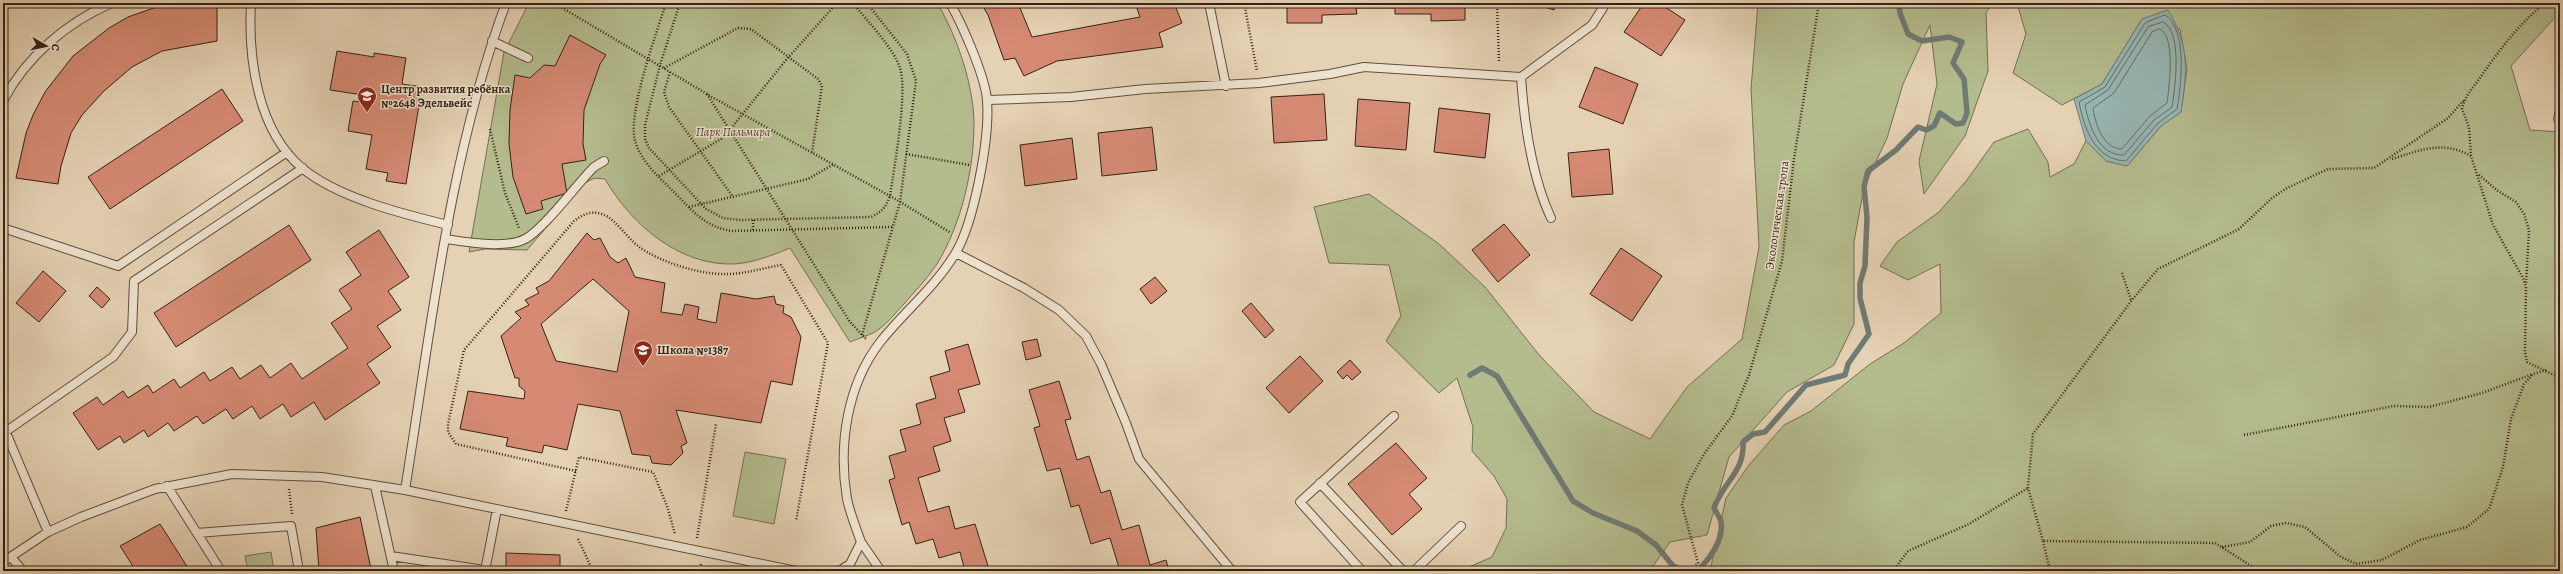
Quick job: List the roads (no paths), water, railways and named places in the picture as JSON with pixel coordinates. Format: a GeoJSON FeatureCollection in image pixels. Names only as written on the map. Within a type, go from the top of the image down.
{"type":"FeatureCollection","features":[{"type":"Feature","properties":{"kind":"lane"},"geometry":{"type":"LineString","coordinates":[[3,101],[10,86],[40,51],[65,30],[94,10],[112,3]]}},
{"type":"Feature","properties":{"kind":"lane"},"geometry":{"type":"LineString","coordinates":[[250,3],[251,55],[256,84],[266,116],[287,152],[303,168],[329,184],[396,212],[448,225]]}},
{"type":"Feature","properties":{"kind":"lane"},"geometry":{"type":"LineString","coordinates":[[405,490],[448,225],[483,66],[506,3]]}},
{"type":"Feature","properties":{"kind":"lane"},"geometry":{"type":"LineString","coordinates":[[881,571],[861,542],[847,499],[843,455],[853,394],[860,373],[875,349],[937,281],[956,253],[981,167],[987,129],[988,100],[972,53],[950,3]]}},
{"type":"Feature","properties":{"kind":"lane"},"geometry":{"type":"LineString","coordinates":[[1209,3],[1226,86]]}},
{"type":"Feature","properties":{"kind":"lane"},"geometry":{"type":"LineString","coordinates":[[988,100],[1071,97],[1145,89],[1226,86],[1330,74],[1364,67],[1522,76],[1592,25],[1606,3]]}},
{"type":"Feature","properties":{"kind":"lane"},"geometry":{"type":"LineString","coordinates":[[492,41],[528,58]]}},
{"type":"Feature","properties":{"kind":"lane"},"geometry":{"type":"LineString","coordinates":[[1522,76],[1522,96],[1539,193],[1550,218]]}},
{"type":"Feature","properties":{"kind":"lane"},"geometry":{"type":"LineString","coordinates":[[3,228],[118,266],[287,152]]}},
{"type":"Feature","properties":{"kind":"lane"},"geometry":{"type":"LineString","coordinates":[[446,239],[509,244],[525,239],[543,223],[594,166],[604,161]]}},
{"type":"Feature","properties":{"kind":"lane"},"geometry":{"type":"LineString","coordinates":[[48,532],[4,429],[113,357],[123,346],[132,332],[134,281],[303,168]]}},
{"type":"Feature","properties":{"kind":"lane"},"geometry":{"type":"LineString","coordinates":[[956,253],[1024,288],[1053,306],[1086,336],[1101,364],[1126,423],[1139,459],[1232,571]]}},
{"type":"Feature","properties":{"kind":"lane"},"geometry":{"type":"LineString","coordinates":[[1362,571],[1300,502],[1394,416]]}},
{"type":"Feature","properties":{"kind":"lane"},"geometry":{"type":"LineString","coordinates":[[3,562],[48,532],[155,489],[232,474],[322,477],[405,490],[796,571]]}},
{"type":"Feature","properties":{"kind":"lane"},"geometry":{"type":"LineString","coordinates":[[1320,483],[1404,571]]}},
{"type":"Feature","properties":{"kind":"lane"},"geometry":{"type":"LineString","coordinates":[[167,486],[221,571]]}},
{"type":"Feature","properties":{"kind":"lane"},"geometry":{"type":"LineString","coordinates":[[374,486],[394,571]]}},
{"type":"Feature","properties":{"kind":"lane"},"geometry":{"type":"LineString","coordinates":[[391,556],[485,571],[497,509]]}},
{"type":"Feature","properties":{"kind":"lane"},"geometry":{"type":"LineString","coordinates":[[197,533],[291,526],[299,571]]}},
{"type":"Feature","properties":{"kind":"lane"},"geometry":{"type":"LineString","coordinates":[[1414,571],[1460,526]]}},
{"type":"Feature","properties":{"kind":"lane"},"geometry":{"type":"LineString","coordinates":[[839,571],[850,564],[861,542]]}},
{"type":"Feature","properties":{"kind":"lane"},"geometry":{"type":"LineString","coordinates":[[11,557],[23,571]]}},
{"type":"Feature","properties":{"kind":"water"},"geometry":{"type":"Polygon","coordinates":[[[2168,10],[2180,36],[2185,60],[2185,84],[2181,112],[2161,126],[2127,166],[2106,161],[2086,141],[2074,99],[2102,84],[2142,19],[2168,10]]]}},
{"type":"Feature","properties":{"kind":"waterway"},"geometry":{"type":"LineString","coordinates":[[1697,571],[1711,555],[1718,543],[1721,522],[1714,508],[1741,461],[1743,442],[1753,434],[1765,432],[1806,385],[1845,375],[1848,364],[1869,334],[1860,298],[1860,283],[1865,266],[1867,217],[1864,187],[1868,171],[1896,150],[1918,127],[1926,130],[1934,126],[1940,113],[1956,124],[1963,123],[1967,113],[1964,79],[1953,63],[1962,42],[1949,37],[1922,41],[1908,34],[1900,13],[1899,3]]}},
{"type":"Feature","properties":{"kind":"waterway"},"geometry":{"type":"LineString","coordinates":[[1470,375],[1482,368],[1497,376],[1573,501],[1593,513],[1637,531],[1656,545],[1673,566],[1686,571]]}},
{"type":"Feature","properties":{"kind":"place","name":"Центр развития ребёнка №2648 Эдельвейс"},"geometry":{"type":"Point","coordinates":[367,113]}},
{"type":"Feature","properties":{"kind":"place","name":"Школа №1387"},"geometry":{"type":"Point","coordinates":[643,367]}},
{"type":"Feature","properties":{"kind":"park label","name":"Парк Пальмира"},"geometry":{"type":"Point","coordinates":[733,132]}}]}
